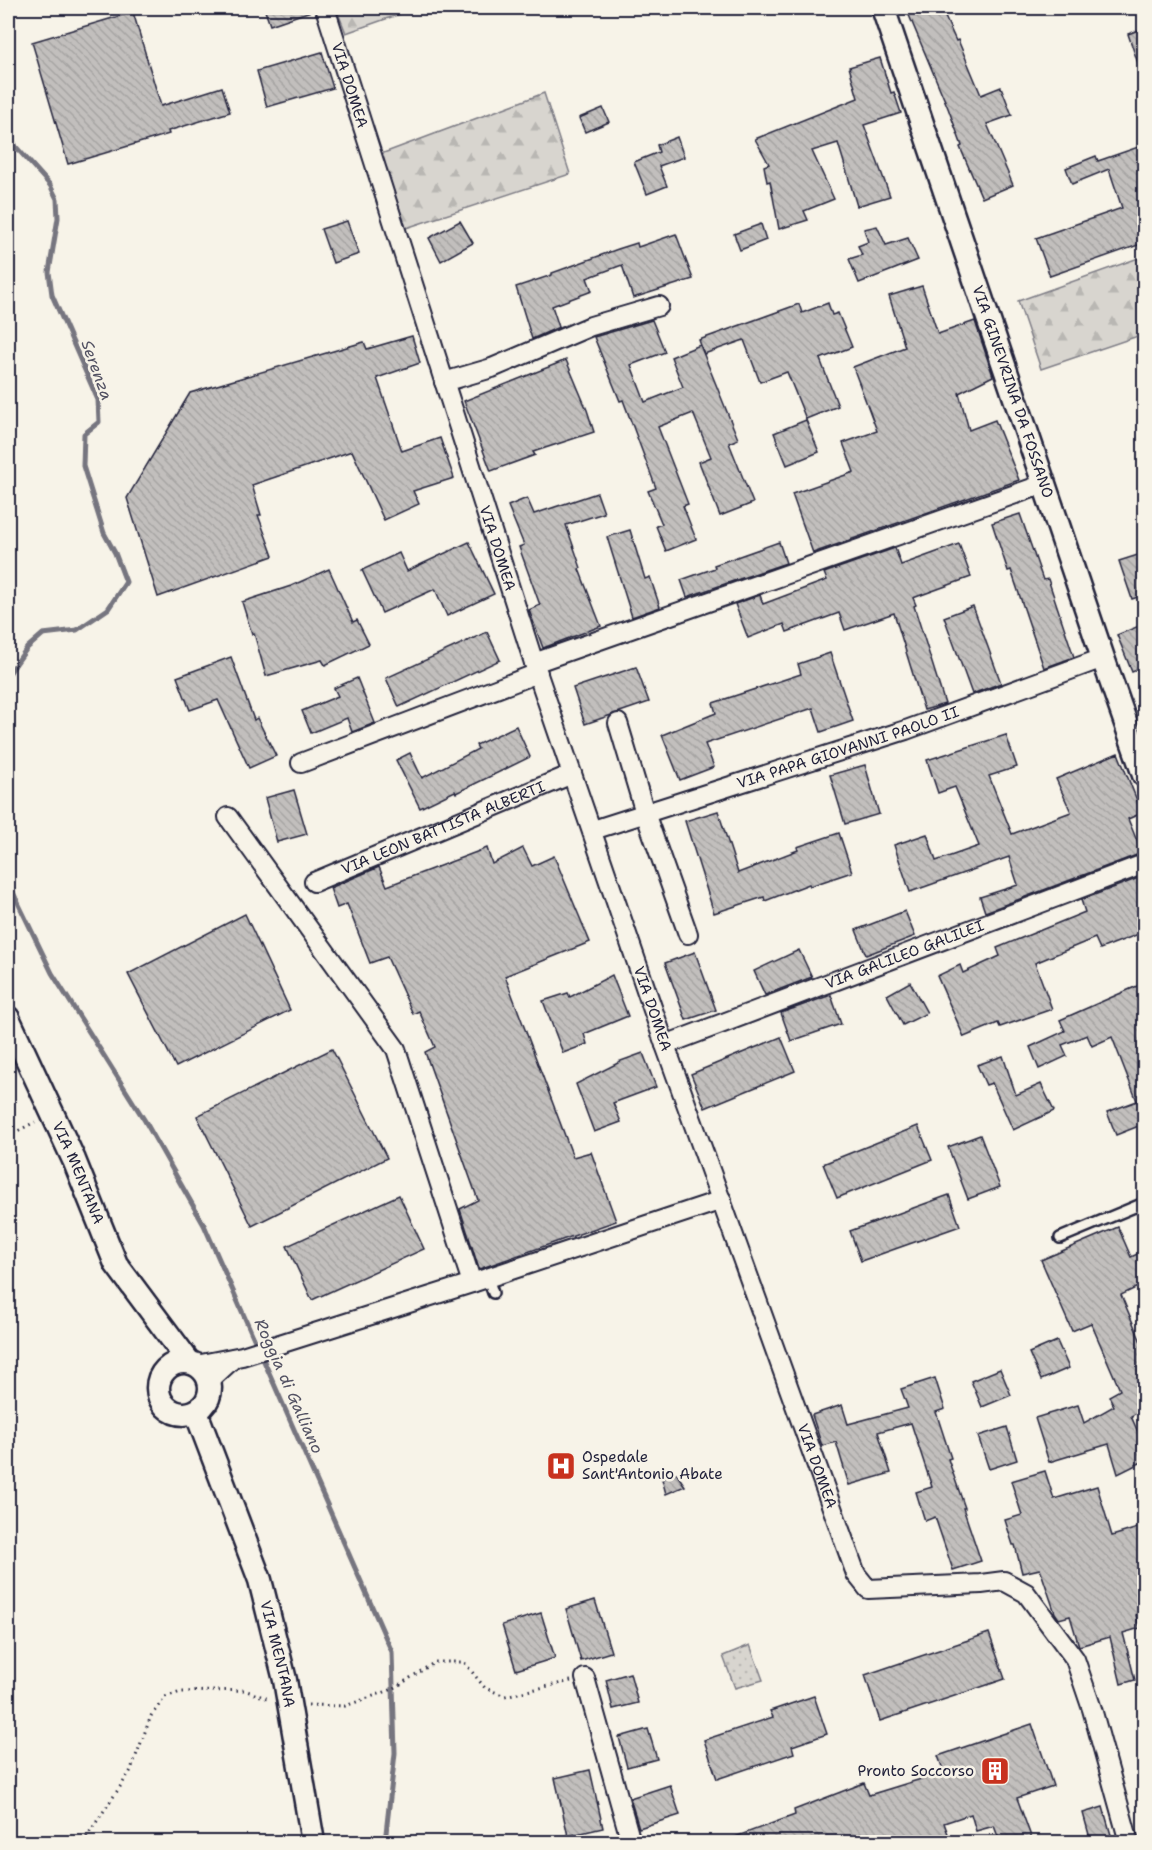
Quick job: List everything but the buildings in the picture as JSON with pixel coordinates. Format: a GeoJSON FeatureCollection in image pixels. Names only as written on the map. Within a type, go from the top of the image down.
{"type":"FeatureCollection","features":[{"type":"Feature","properties":{"kind":"street","name":"VIA DOMEA"},"geometry":{"type":"LineString","coordinates":[[325,8],[536,668],[665,1045],[856,1574],[868,1588],[981,1584],[1004,1581],[1026,1593],[1075,1659],[1092,1709],[1128,1842]]}},
{"type":"Feature","properties":{"kind":"street","name":"VIA GINEVRINA DA FOSSANO"},"geometry":{"type":"LineString","coordinates":[[883,8],[1144,775]]}},
{"type":"Feature","properties":{"kind":"street"},"geometry":{"type":"LineString","coordinates":[[444,382],[492,368],[591,326],[658,306]]}},
{"type":"Feature","properties":{"kind":"street"},"geometry":{"type":"LineString","coordinates":[[301,763],[536,668],[1044,484]]}},
{"type":"Feature","properties":{"kind":"street","name":"VIA PAPA GIOVANNI PAOLO II"},"geometry":{"type":"LineString","coordinates":[[593,830],[906,730],[1103,658]]}},
{"type":"Feature","properties":{"kind":"street"},"geometry":{"type":"LineString","coordinates":[[618,723],[645,813],[688,933]]}},
{"type":"Feature","properties":{"kind":"street","name":"VIA LEON BATTISTA ALBERTI"},"geometry":{"type":"LineString","coordinates":[[314,882],[572,774]]}},
{"type":"Feature","properties":{"kind":"street"},"geometry":{"type":"LineString","coordinates":[[228,817],[396,1049],[484,1285]]}},
{"type":"Feature","properties":{"kind":"street","name":"VIA GALILEO GALILEI"},"geometry":{"type":"LineString","coordinates":[[665,1045],[1144,864]]}},
{"type":"Feature","properties":{"kind":"street","name":"VIA MENTANA"},"geometry":{"type":"LineString","coordinates":[[12,1012],[50,1110],[74,1160],[116,1264],[191,1368]]}},
{"type":"Feature","properties":{"kind":"street"},"geometry":{"type":"LineString","coordinates":[[191,1368],[210,1395],[207,1402],[196,1412],[181,1415],[166,1408],[158,1394],[159,1378],[191,1368],[238,1357],[484,1285],[722,1200]]}},
{"type":"Feature","properties":{"kind":"street","name":"VIA MENTANA"},"geometry":{"type":"LineString","coordinates":[[173,1412],[219,1474]]}},
{"type":"Feature","properties":{"kind":"street","name":"VIA MENTANA"},"geometry":{"type":"LineString","coordinates":[[196,1412],[262,1591],[285,1680],[313,1842]]}},
{"type":"Feature","properties":{"kind":"street"},"geometry":{"type":"LineString","coordinates":[[585,1678],[631,1842]]}},
{"type":"Feature","properties":{"kind":"lane"},"geometry":{"type":"LineString","coordinates":[[1060,1238],[1144,1203]]}},
{"type":"Feature","properties":{"kind":"path"},"geometry":{"type":"LineString","coordinates":[[8,989],[12,1012]]}},
{"type":"Feature","properties":{"kind":"path"},"geometry":{"type":"LineString","coordinates":[[8,1136],[29,1126],[50,1110]]}},
{"type":"Feature","properties":{"kind":"green space"},"geometry":{"type":"Polygon","coordinates":[[[336,8],[417,8],[346,33],[336,8]]]}},
{"type":"Feature","properties":{"kind":"green space"},"geometry":{"type":"Polygon","coordinates":[[[544,93],[570,174],[406,228],[381,154],[544,93]]]}},
{"type":"Feature","properties":{"kind":"green space"},"geometry":{"type":"Polygon","coordinates":[[[1144,256],[1144,334],[1041,369],[1018,301],[1144,256]]]}},
{"type":"Feature","properties":{"kind":"green space"},"geometry":{"type":"Polygon","coordinates":[[[750,1645],[763,1680],[735,1688],[723,1656],[750,1645]]]}},
{"type":"Feature","properties":{"kind":"waterway","name":"Serenza"},"geometry":{"type":"LineString","coordinates":[[8,124],[16,147],[50,185],[57,199],[58,218],[49,272],[52,295],[98,400],[99,422],[84,434],[83,466],[104,533],[115,553],[126,582],[108,609],[77,630],[43,634],[27,648],[8,675]]}},
{"type":"Feature","properties":{"kind":"waterway","name":"Roggia di Galliano"},"geometry":{"type":"LineString","coordinates":[[8,882],[52,973],[145,1121],[204,1225],[392,1652],[395,1753],[385,1842]]}},
{"type":"Feature","properties":{"kind":"place","name":"Ospedale Sant'Antonio Abate"},"geometry":{"type":"Point","coordinates":[561,1466]}},
{"type":"Feature","properties":{"kind":"place","name":"Pronto Soccorso"},"geometry":{"type":"Point","coordinates":[995,1771]}}]}
